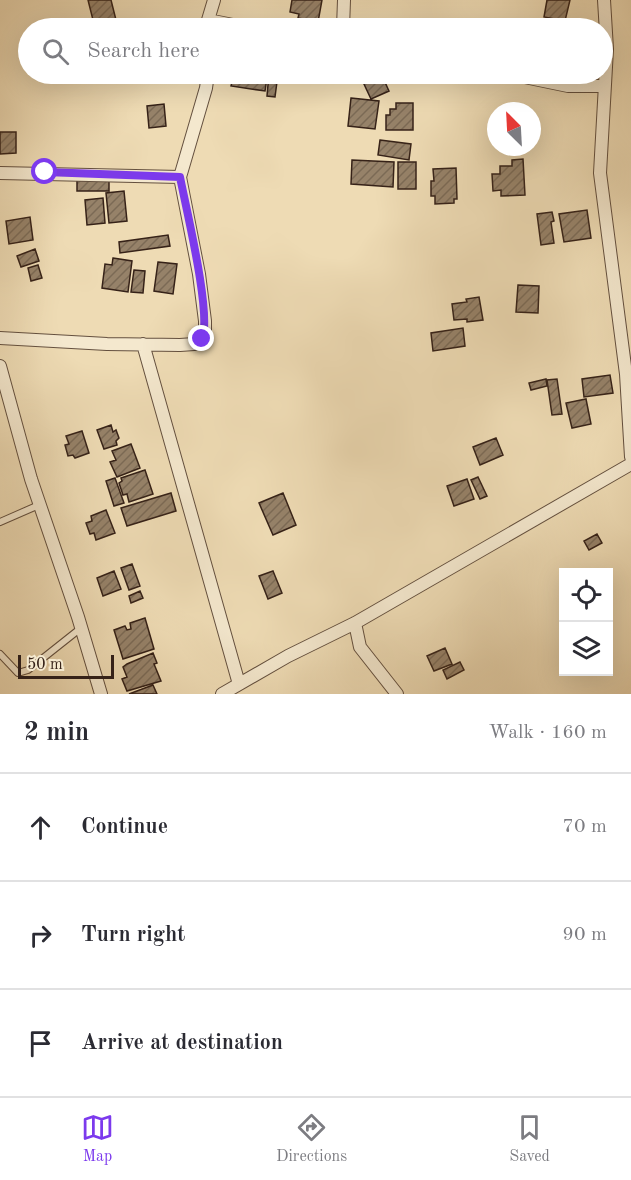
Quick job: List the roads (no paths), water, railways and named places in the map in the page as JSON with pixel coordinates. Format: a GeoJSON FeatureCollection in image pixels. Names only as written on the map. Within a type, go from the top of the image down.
{"type":"FeatureCollection","features":[{"type":"Feature","properties":{"kind":"street"},"geometry":{"type":"LineString","coordinates":[[210,18],[214,0]]}},
{"type":"Feature","properties":{"kind":"street"},"geometry":{"type":"LineString","coordinates":[[344,0],[344,18]]}},
{"type":"Feature","properties":{"kind":"street"},"geometry":{"type":"LineString","coordinates":[[604,0],[605,18]]}},
{"type":"Feature","properties":{"kind":"street"},"geometry":{"type":"LineString","coordinates":[[0,338],[143,344],[194,344],[202,339],[206,321],[180,177],[207,84]]}},
{"type":"Feature","properties":{"kind":"street"},"geometry":{"type":"LineString","coordinates":[[558,84],[604,86],[600,172],[626,374],[631,456]]}},
{"type":"Feature","properties":{"kind":"street"},"geometry":{"type":"LineString","coordinates":[[0,173],[45,172],[180,177]]}},
{"type":"Feature","properties":{"kind":"street"},"geometry":{"type":"LineString","coordinates":[[143,344],[239,684]]}},
{"type":"Feature","properties":{"kind":"street"},"geometry":{"type":"LineString","coordinates":[[0,366],[39,505],[101,694]]}},
{"type":"Feature","properties":{"kind":"street"},"geometry":{"type":"LineString","coordinates":[[222,694],[288,656],[356,623],[631,464]]}},
{"type":"Feature","properties":{"kind":"street"},"geometry":{"type":"LineString","coordinates":[[356,623],[360,647],[397,694]]}},
{"type":"Feature","properties":{"kind":"lane"},"geometry":{"type":"LineString","coordinates":[[0,522],[39,505]]}},
{"type":"Feature","properties":{"kind":"lane"},"geometry":{"type":"LineString","coordinates":[[0,654],[18,673],[28,670],[81,628]]}}]}
